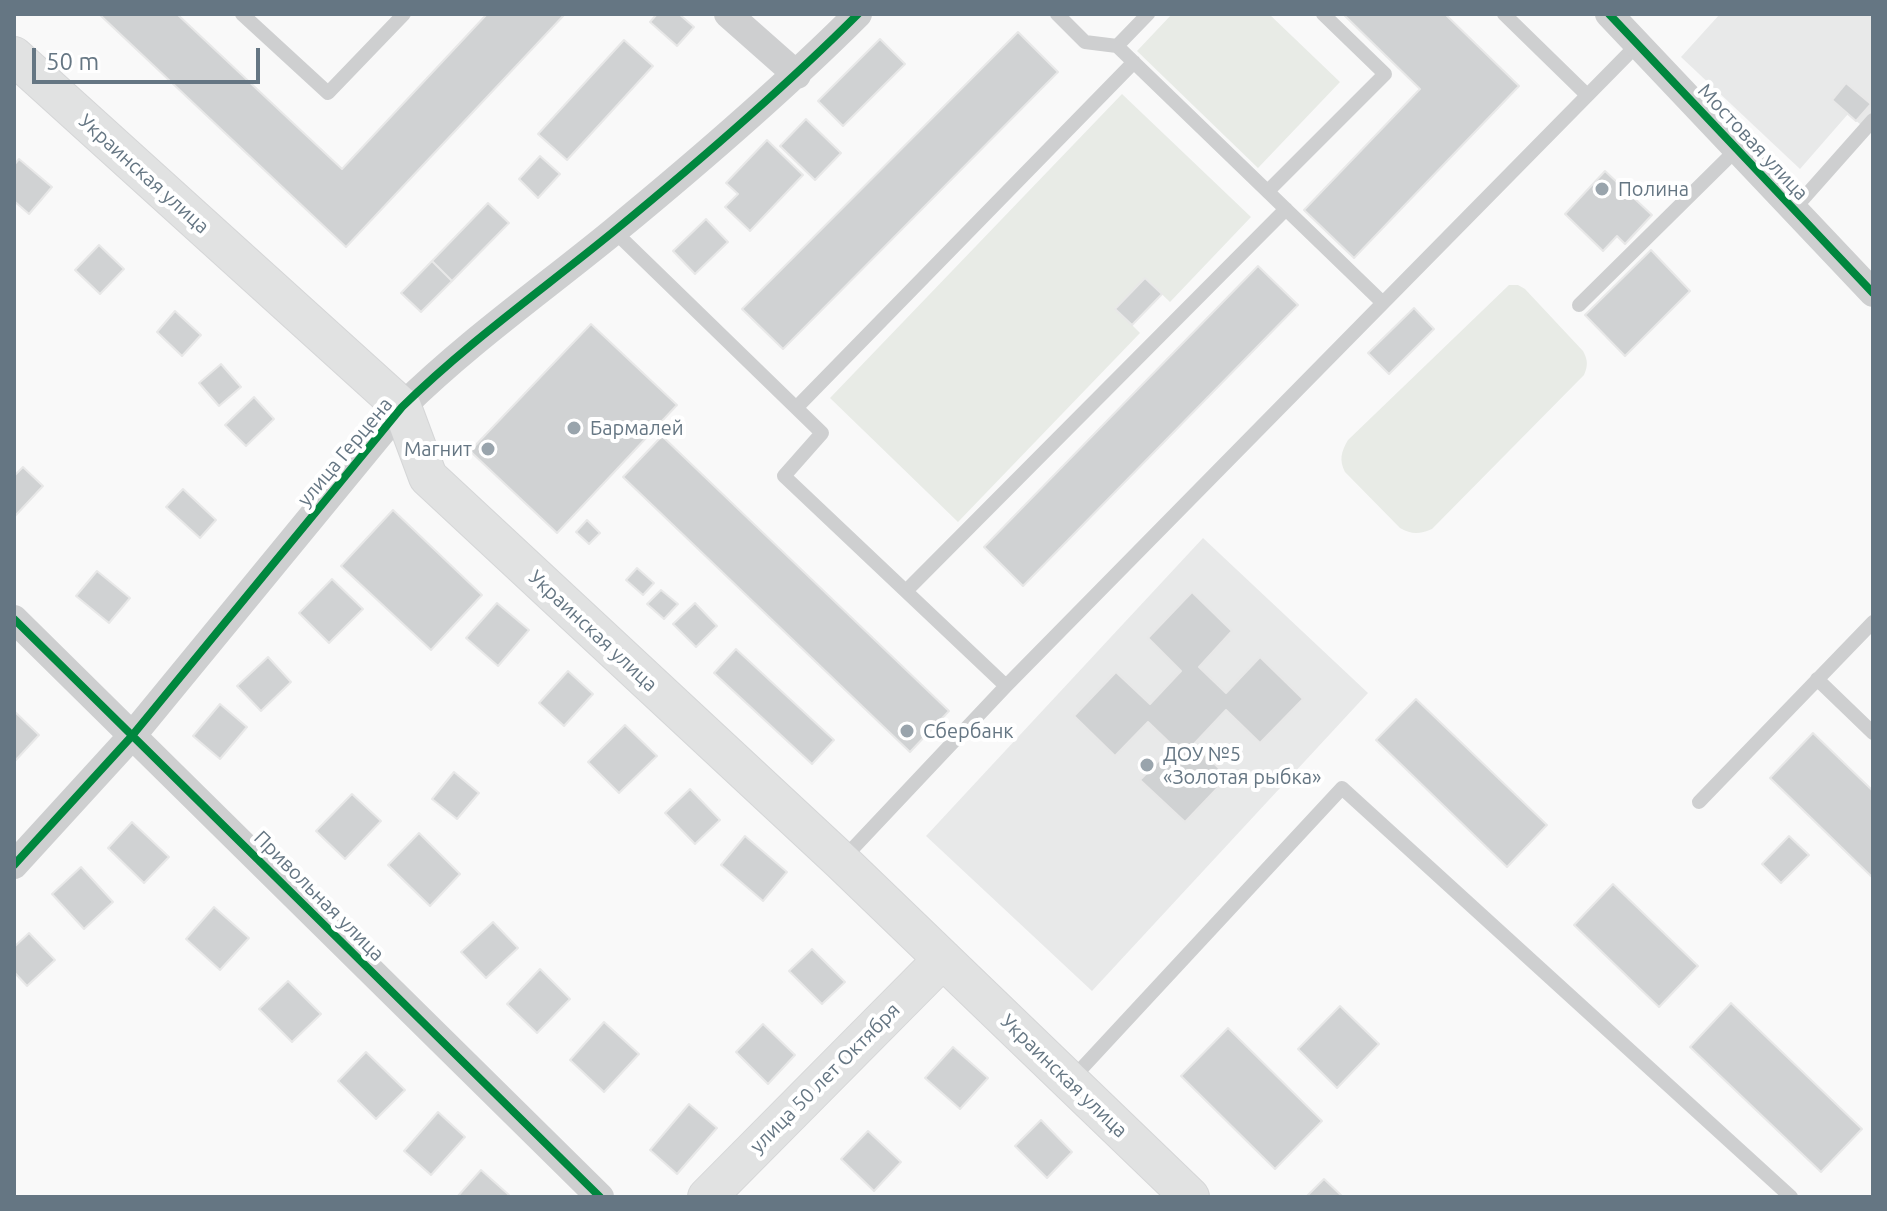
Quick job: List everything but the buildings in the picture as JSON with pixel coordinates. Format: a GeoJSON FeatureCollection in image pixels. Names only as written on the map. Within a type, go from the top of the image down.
{"type":"FeatureCollection","features":[{"type":"Feature","properties":{"kind":"main road","name":"Украинская улица"},"geometry":{"type":"LineString","coordinates":[[14,56],[402,407],[428,477],[841,861],[1190,1197]]}},
{"type":"Feature","properties":{"kind":"main road","name":"улица 50 лет Октября"},"geometry":{"type":"LineString","coordinates":[[707,1197],[943,959]]}},
{"type":"Feature","properties":{"kind":"street"},"geometry":{"type":"LineString","coordinates":[[728,14],[797,75]]}},
{"type":"Feature","properties":{"kind":"street","name":"улица Герцена"},"geometry":{"type":"LineString","coordinates":[[14,865],[131,737],[402,407],[433,376],[614,231],[797,75],[858,14]]}},
{"type":"Feature","properties":{"kind":"street","name":"Мостовая улица"},"geometry":{"type":"LineString","coordinates":[[1609,14],[1873,293]]}},
{"type":"Feature","properties":{"kind":"street","name":"Привольная улица"},"geometry":{"type":"LineString","coordinates":[[14,619],[600,1197]]}},
{"type":"Feature","properties":{"kind":"lane"},"geometry":{"type":"LineString","coordinates":[[242,14],[328,93],[404,14]]}},
{"type":"Feature","properties":{"kind":"lane"},"geometry":{"type":"LineString","coordinates":[[1057,14],[1085,42],[1117,46],[1383,303]]}},
{"type":"Feature","properties":{"kind":"lane"},"geometry":{"type":"LineString","coordinates":[[1117,46],[1148,14]]}},
{"type":"Feature","properties":{"kind":"lane"},"geometry":{"type":"LineString","coordinates":[[1268,191],[1385,74],[1323,14]]}},
{"type":"Feature","properties":{"kind":"lane"},"geometry":{"type":"LineString","coordinates":[[1504,14],[1587,95]]}},
{"type":"Feature","properties":{"kind":"lane"},"geometry":{"type":"LineString","coordinates":[[841,861],[1006,686],[1638,44]]}},
{"type":"Feature","properties":{"kind":"lane"},"geometry":{"type":"LineString","coordinates":[[797,407],[1134,62]]}},
{"type":"Feature","properties":{"kind":"lane"},"geometry":{"type":"LineString","coordinates":[[1794,209],[1873,120]]}},
{"type":"Feature","properties":{"kind":"lane"},"geometry":{"type":"LineString","coordinates":[[1579,305],[1737,149]]}},
{"type":"Feature","properties":{"kind":"lane"},"geometry":{"type":"LineString","coordinates":[[906,591],[1286,209]]}},
{"type":"Feature","properties":{"kind":"lane"},"geometry":{"type":"LineString","coordinates":[[614,231],[822,433],[784,476],[1006,686]]}},
{"type":"Feature","properties":{"kind":"lane"},"geometry":{"type":"LineString","coordinates":[[1699,802],[1873,622]]}},
{"type":"Feature","properties":{"kind":"lane"},"geometry":{"type":"LineString","coordinates":[[1817,679],[1873,733]]}},
{"type":"Feature","properties":{"kind":"lane"},"geometry":{"type":"LineString","coordinates":[[1070,1081],[1342,788],[1791,1197]]}},
{"type":"Feature","properties":{"kind":"shaded area"},"geometry":{"type":"Polygon","coordinates":[[[1172,14],[1269,14],[1340,82],[1258,168],[1137,51],[1172,14]]]}},
{"type":"Feature","properties":{"kind":"shaded area"},"geometry":{"type":"Polygon","coordinates":[[[1720,14],[1873,14],[1873,135],[1848,114],[1800,169],[1681,57],[1720,14]]]}},
{"type":"Feature","properties":{"kind":"shaded area"},"geometry":{"type":"Polygon","coordinates":[[[1122,94],[1251,217],[1170,302],[1145,278],[1115,308],[1140,333],[958,522],[830,398],[1122,94]]]}},
{"type":"Feature","properties":{"kind":"shaded area"},"geometry":{"type":"Polygon","coordinates":[[[1509,285],[1525,289],[1583,351],[1587,363],[1584,375],[1432,529],[1416,533],[1404,530],[1345,472],[1341,460],[1344,448],[1348,440],[1509,285]]]}},
{"type":"Feature","properties":{"kind":"shaded area","name":"ДОУ №5 «Золотая рыбка»"},"geometry":{"type":"Polygon","coordinates":[[[1203,538],[1368,693],[1092,991],[926,836],[1203,538]]]}},
{"type":"Feature","properties":{"kind":"cycle path"},"geometry":{"type":"LineString","coordinates":[[14,865],[131,737],[402,407],[479,339],[707,153],[858,14]]}},
{"type":"Feature","properties":{"kind":"cycle path"},"geometry":{"type":"LineString","coordinates":[[1609,14],[1873,293]]}},
{"type":"Feature","properties":{"kind":"cycle path"},"geometry":{"type":"LineString","coordinates":[[14,619],[600,1197]]}},
{"type":"Feature","properties":{"kind":"place","name":"Полина"},"geometry":{"type":"Point","coordinates":[1602,189]}},
{"type":"Feature","properties":{"kind":"place","name":"Бармалей"},"geometry":{"type":"Point","coordinates":[574,428]}},
{"type":"Feature","properties":{"kind":"place","name":"Магнит"},"geometry":{"type":"Point","coordinates":[488,449]}},
{"type":"Feature","properties":{"kind":"place","name":"Сбербанк"},"geometry":{"type":"Point","coordinates":[907,731]}},
{"type":"Feature","properties":{"kind":"place","name":"ДОУ №5 «Золотая рыбка»"},"geometry":{"type":"Point","coordinates":[1147,765]}}]}
